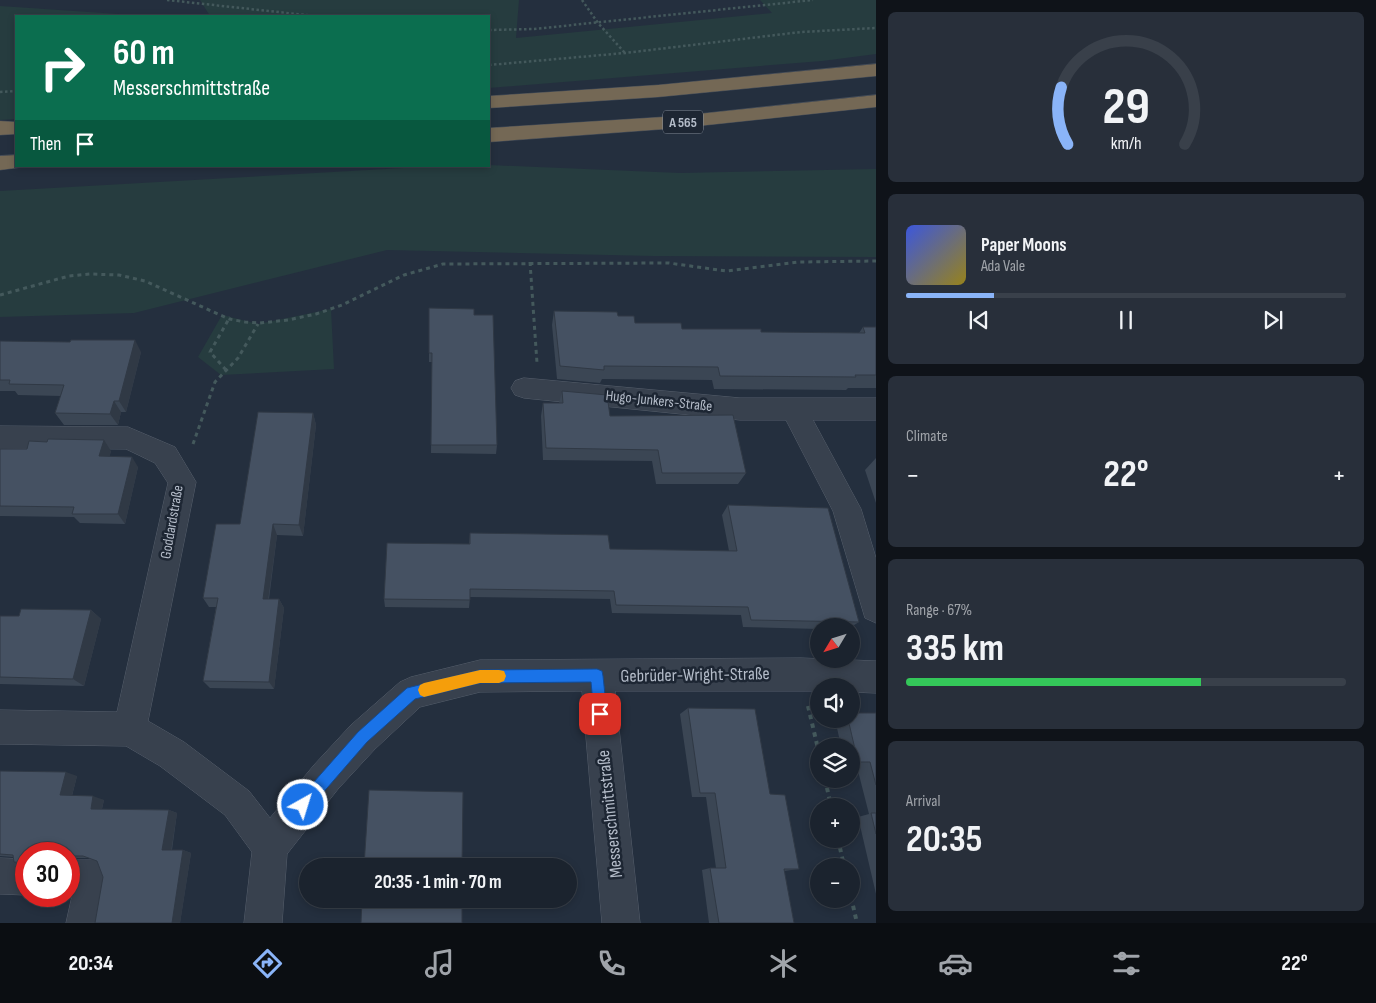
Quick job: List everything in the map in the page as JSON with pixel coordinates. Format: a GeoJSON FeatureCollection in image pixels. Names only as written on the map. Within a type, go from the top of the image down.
{"type":"FeatureCollection","features":[{"type":"Feature","properties":{"kind":"highway","name":"A 565"},"geometry":{"type":"LineString","coordinates":[[490,102],[658,91],[876,70]]}},
{"type":"Feature","properties":{"kind":"highway","name":"A 565"},"geometry":{"type":"LineString","coordinates":[[490,135],[679,122],[876,101]]}},
{"type":"Feature","properties":{"kind":"highway"},"geometry":{"type":"LineString","coordinates":[[0,128],[15,128]]}},
{"type":"Feature","properties":{"kind":"highway"},"geometry":{"type":"LineString","coordinates":[[0,163],[15,162]]}},
{"type":"Feature","properties":{"kind":"street","name":"Hugo-Junkers-Straße"},"geometry":{"type":"LineString","coordinates":[[531,388],[740,409],[876,409]]}},
{"type":"Feature","properties":{"kind":"street"},"geometry":{"type":"LineString","coordinates":[[794,410],[847,509],[876,608]]}},
{"type":"Feature","properties":{"kind":"street","name":"Goddardstraße"},"geometry":{"type":"LineString","coordinates":[[0,437],[128,438],[165,455],[182,482],[130,729]]}},
{"type":"Feature","properties":{"kind":"street","name":"Gebrüder-Wright-Straße"},"geometry":{"type":"LineString","coordinates":[[270,847],[326,777],[363,737],[411,693],[480,676],[801,674],[876,677]]}},
{"type":"Feature","properties":{"kind":"street","name":"Messerschmittstraße"},"geometry":{"type":"LineString","coordinates":[[597,676],[621,923]]}},
{"type":"Feature","properties":{"kind":"street"},"geometry":{"type":"LineString","coordinates":[[0,727],[130,729],[172,754],[237,803],[270,847],[263,923]]}},
{"type":"Feature","properties":{"kind":"street"},"geometry":{"type":"LineString","coordinates":[[0,876],[15,877]]}},
{"type":"Feature","properties":{"kind":"street"},"geometry":{"type":"LineString","coordinates":[[80,878],[94,878],[85,923]]}},
{"type":"Feature","properties":{"kind":"path"},"geometry":{"type":"LineString","coordinates":[[167,0],[306,15]]}},
{"type":"Feature","properties":{"kind":"path"},"geometry":{"type":"LineString","coordinates":[[582,0],[598,23],[625,53]]}},
{"type":"Feature","properties":{"kind":"path"},"geometry":{"type":"LineString","coordinates":[[490,30],[534,29],[813,0]]}},
{"type":"Feature","properties":{"kind":"path"},"geometry":{"type":"LineString","coordinates":[[490,64],[625,53],[800,32],[876,28]]}},
{"type":"Feature","properties":{"kind":"path"},"geometry":{"type":"LineString","coordinates":[[0,92],[15,91]]}},
{"type":"Feature","properties":{"kind":"path"},"geometry":{"type":"LineString","coordinates":[[0,295],[15,293],[70,275],[91,274],[129,277],[165,288],[204,308],[258,324],[316,314],[418,270],[442,264],[530,262],[669,263],[726,270],[799,262],[876,261]]}},
{"type":"Feature","properties":{"kind":"path"},"geometry":{"type":"LineString","coordinates":[[530,262],[531,388]]}},
{"type":"Feature","properties":{"kind":"path"},"geometry":{"type":"LineString","coordinates":[[226,370],[210,352],[230,317]]}},
{"type":"Feature","properties":{"kind":"path"},"geometry":{"type":"LineString","coordinates":[[182,482],[214,382],[238,358],[258,324]]}},
{"type":"Feature","properties":{"kind":"path"},"geometry":{"type":"LineString","coordinates":[[801,674],[816,738]]}},
{"type":"Feature","properties":{"kind":"path"},"geometry":{"type":"LineString","coordinates":[[853,908],[857,923]]}},
{"type":"Feature","properties":{"kind":"green space"},"geometry":{"type":"Polygon","coordinates":[[[200,0],[519,0],[516,38],[772,13],[760,0],[876,0],[876,54],[822,61],[490,88],[490,15],[209,15],[200,0]]]}},
{"type":"Feature","properties":{"kind":"green space"},"geometry":{"type":"Polygon","coordinates":[[[0,6],[133,15],[15,15],[15,119],[0,120],[0,6]]]}},
{"type":"Feature","properties":{"kind":"green space"},"geometry":{"type":"Polygon","coordinates":[[[490,165],[680,173],[876,169],[876,257],[653,256],[387,250],[134,313],[0,317],[0,191],[420,167],[490,167],[490,165]]]}},
{"type":"Feature","properties":{"kind":"green space"},"geometry":{"type":"Polygon","coordinates":[[[331,309],[334,369],[221,375],[198,357],[222,315],[258,324],[331,309]]]}},
{"type":"Feature","properties":{"kind":"building"},"geometry":{"type":"Polygon","coordinates":[[[429,308],[474,309],[474,315],[493,315],[497,445],[431,445],[432,353],[429,353],[429,308]]]}},
{"type":"Feature","properties":{"kind":"building"},"geometry":{"type":"Polygon","coordinates":[[[554,311],[617,312],[618,316],[634,316],[635,323],[681,323],[682,329],[761,329],[761,332],[865,333],[863,327],[876,327],[876,375],[855,375],[856,377],[720,376],[718,367],[604,366],[604,370],[560,366],[554,311]]]}},
{"type":"Feature","properties":{"kind":"building"},"geometry":{"type":"Polygon","coordinates":[[[71,340],[135,340],[119,401],[114,401],[110,414],[55,413],[64,385],[9,384],[10,380],[0,380],[0,341],[70,342],[71,340]]]}},
{"type":"Feature","properties":{"kind":"building"},"geometry":{"type":"Polygon","coordinates":[[[562,391],[607,395],[610,416],[733,415],[746,473],[662,473],[658,450],[546,448],[543,403],[563,403],[562,391]]]}},
{"type":"Feature","properties":{"kind":"building"},"geometry":{"type":"Polygon","coordinates":[[[258,412],[313,413],[299,525],[273,524],[263,599],[279,599],[269,682],[203,681],[218,598],[203,598],[216,524],[240,524],[258,412]]]}},
{"type":"Feature","properties":{"kind":"building"},"geometry":{"type":"Polygon","coordinates":[[[48,439],[104,440],[99,456],[132,457],[118,514],[72,514],[74,507],[0,506],[0,449],[27,449],[29,441],[47,442],[48,439]]]}},
{"type":"Feature","properties":{"kind":"building"},"geometry":{"type":"Polygon","coordinates":[[[728,505],[828,508],[858,618],[810,618],[810,621],[751,620],[748,607],[616,605],[614,591],[470,589],[470,600],[384,599],[387,543],[470,544],[470,533],[608,535],[610,549],[737,551],[728,505]]]}},
{"type":"Feature","properties":{"kind":"building"},"geometry":{"type":"Polygon","coordinates":[[[21,609],[91,610],[73,679],[0,677],[0,616],[19,616],[21,609]]]}},
{"type":"Feature","properties":{"kind":"building"},"geometry":{"type":"Polygon","coordinates":[[[688,708],[755,709],[770,794],[785,795],[799,869],[784,869],[794,923],[719,923],[710,868],[726,868],[715,793],[700,793],[688,708]]]}},
{"type":"Feature","properties":{"kind":"building"},"geometry":{"type":"Polygon","coordinates":[[[860,713],[876,713],[876,785],[870,762],[860,762],[860,738],[852,738],[850,728],[860,728],[860,713]]]}},
{"type":"Feature","properties":{"kind":"building"},"geometry":{"type":"Polygon","coordinates":[[[0,771],[66,772],[60,795],[93,796],[91,809],[169,810],[162,850],[183,850],[172,923],[95,923],[103,877],[97,861],[80,856],[80,842],[15,842],[15,862],[13,855],[0,854],[0,771]]]}},
{"type":"Feature","properties":{"kind":"building"},"geometry":{"type":"Polygon","coordinates":[[[369,790],[463,792],[462,858],[365,858],[369,790]]]}},
{"type":"Feature","properties":{"kind":"building"},"geometry":{"type":"Polygon","coordinates":[[[871,813],[876,813],[876,834],[871,813]]]}},
{"type":"Feature","properties":{"kind":"building"},"geometry":{"type":"Polygon","coordinates":[[[362,908],[462,908],[462,923],[361,923],[362,908]]]}},
{"type":"Feature","properties":{"kind":"slow traffic"},"geometry":{"type":"LineString","coordinates":[[424,690],[480,676],[499,676]]}},
{"type":"Feature","properties":{"kind":"route"},"geometry":{"type":"LineString","coordinates":[[303,805],[363,737],[411,693],[480,676],[597,676],[600,714]]}}]}
